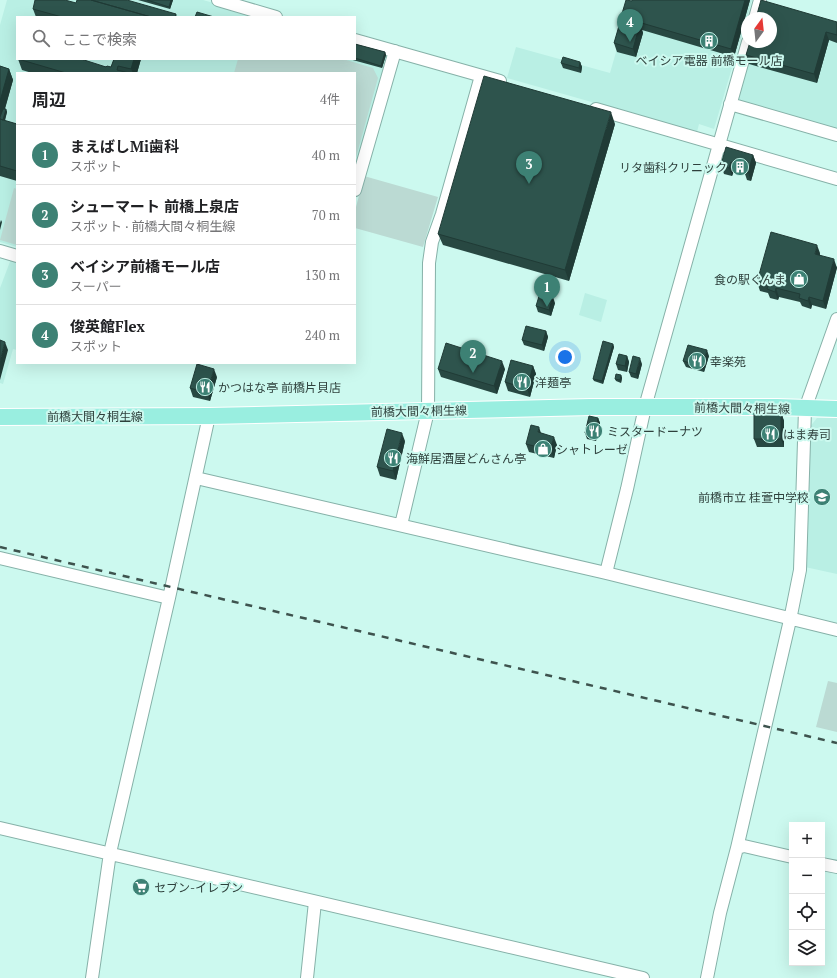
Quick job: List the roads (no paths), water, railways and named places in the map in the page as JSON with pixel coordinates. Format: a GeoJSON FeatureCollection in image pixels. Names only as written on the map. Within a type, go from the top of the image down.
{"type":"FeatureCollection","features":[{"type":"Feature","properties":{"kind":"main road","name":"前橋大間々桐生線"},"geometry":{"type":"LineString","coordinates":[[0,417],[209,416],[591,407],[777,407],[837,409]]}},
{"type":"Feature","properties":{"kind":"street"},"geometry":{"type":"LineString","coordinates":[[218,0],[273,16]]}},
{"type":"Feature","properties":{"kind":"street"},"geometry":{"type":"LineString","coordinates":[[757,12],[760,0]]}},
{"type":"Feature","properties":{"kind":"street"},"geometry":{"type":"LineString","coordinates":[[356,40],[511,85]]}},
{"type":"Feature","properties":{"kind":"street"},"geometry":{"type":"LineString","coordinates":[[606,573],[627,489],[645,407],[746,48]]}},
{"type":"Feature","properties":{"kind":"street"},"geometry":{"type":"LineString","coordinates":[[356,187],[395,51]]}},
{"type":"Feature","properties":{"kind":"street"},"geometry":{"type":"LineString","coordinates":[[401,525],[428,411],[429,264],[432,242],[442,214],[481,76]]}},
{"type":"Feature","properties":{"kind":"street"},"geometry":{"type":"LineString","coordinates":[[730,104],[837,135]]}},
{"type":"Feature","properties":{"kind":"street"},"geometry":{"type":"LineString","coordinates":[[588,107],[837,179]]}},
{"type":"Feature","properties":{"kind":"street"},"geometry":{"type":"LineString","coordinates":[[0,251],[16,256]]}},
{"type":"Feature","properties":{"kind":"street"},"geometry":{"type":"LineString","coordinates":[[707,978],[720,913],[737,848],[790,620],[800,570],[805,408],[837,319]]}},
{"type":"Feature","properties":{"kind":"street"},"geometry":{"type":"LineString","coordinates":[[92,978],[110,853],[169,598],[209,416]]}},
{"type":"Feature","properties":{"kind":"street"},"geometry":{"type":"LineString","coordinates":[[196,478],[606,573],[790,620],[837,630]]}},
{"type":"Feature","properties":{"kind":"street"},"geometry":{"type":"LineString","coordinates":[[0,558],[169,598]]}},
{"type":"Feature","properties":{"kind":"street"},"geometry":{"type":"LineString","coordinates":[[0,828],[643,978]]}},
{"type":"Feature","properties":{"kind":"street"},"geometry":{"type":"LineString","coordinates":[[737,848],[744,846],[789,856]]}},
{"type":"Feature","properties":{"kind":"street"},"geometry":{"type":"LineString","coordinates":[[825,865],[837,867]]}},
{"type":"Feature","properties":{"kind":"street"},"geometry":{"type":"LineString","coordinates":[[307,978],[315,902]]}},
{"type":"Feature","properties":{"kind":"railway"},"geometry":{"type":"LineString","coordinates":[[0,547],[837,743]]}},
{"type":"Feature","properties":{"kind":"place","name":"ベイシア電器 前橋モール店"},"geometry":{"type":"Point","coordinates":[709,41]}},
{"type":"Feature","properties":{"kind":"place","name":"俊英館Flex"},"geometry":{"type":"Point","coordinates":[630,42]}},
{"type":"Feature","properties":{"kind":"place","name":"リタ歯科クリニック"},"geometry":{"type":"Point","coordinates":[740,167]}},
{"type":"Feature","properties":{"kind":"place","name":"ベイシア前橋モール店"},"geometry":{"type":"Point","coordinates":[529,184]}},
{"type":"Feature","properties":{"kind":"place","name":"食の駅ぐんま"},"geometry":{"type":"Point","coordinates":[799,279]}},
{"type":"Feature","properties":{"kind":"place","name":"まえばしMi歯科"},"geometry":{"type":"Point","coordinates":[547,307]}},
{"type":"Feature","properties":{"kind":"place","name":"幸楽苑"},"geometry":{"type":"Point","coordinates":[697,361]}},
{"type":"Feature","properties":{"kind":"place","name":"シューマート 前橋上泉店"},"geometry":{"type":"Point","coordinates":[473,373]}},
{"type":"Feature","properties":{"kind":"place","name":"洋麺亭"},"geometry":{"type":"Point","coordinates":[522,382]}},
{"type":"Feature","properties":{"kind":"place","name":"かつはな亭 前橋片貝店"},"geometry":{"type":"Point","coordinates":[205,387]}},
{"type":"Feature","properties":{"kind":"place","name":"ミスタードーナツ"},"geometry":{"type":"Point","coordinates":[594,431]}},
{"type":"Feature","properties":{"kind":"place","name":"はま寿司"},"geometry":{"type":"Point","coordinates":[770,434]}},
{"type":"Feature","properties":{"kind":"place","name":"シャトレーゼ"},"geometry":{"type":"Point","coordinates":[543,449]}},
{"type":"Feature","properties":{"kind":"place","name":"海鮮居酒屋どんさん亭"},"geometry":{"type":"Point","coordinates":[393,458]}},
{"type":"Feature","properties":{"kind":"place","name":"前橋市立 桂萱中学校"},"geometry":{"type":"Point","coordinates":[822,497]}},
{"type":"Feature","properties":{"kind":"place","name":"セブン-イレブン"},"geometry":{"type":"Point","coordinates":[141,887]}}]}
